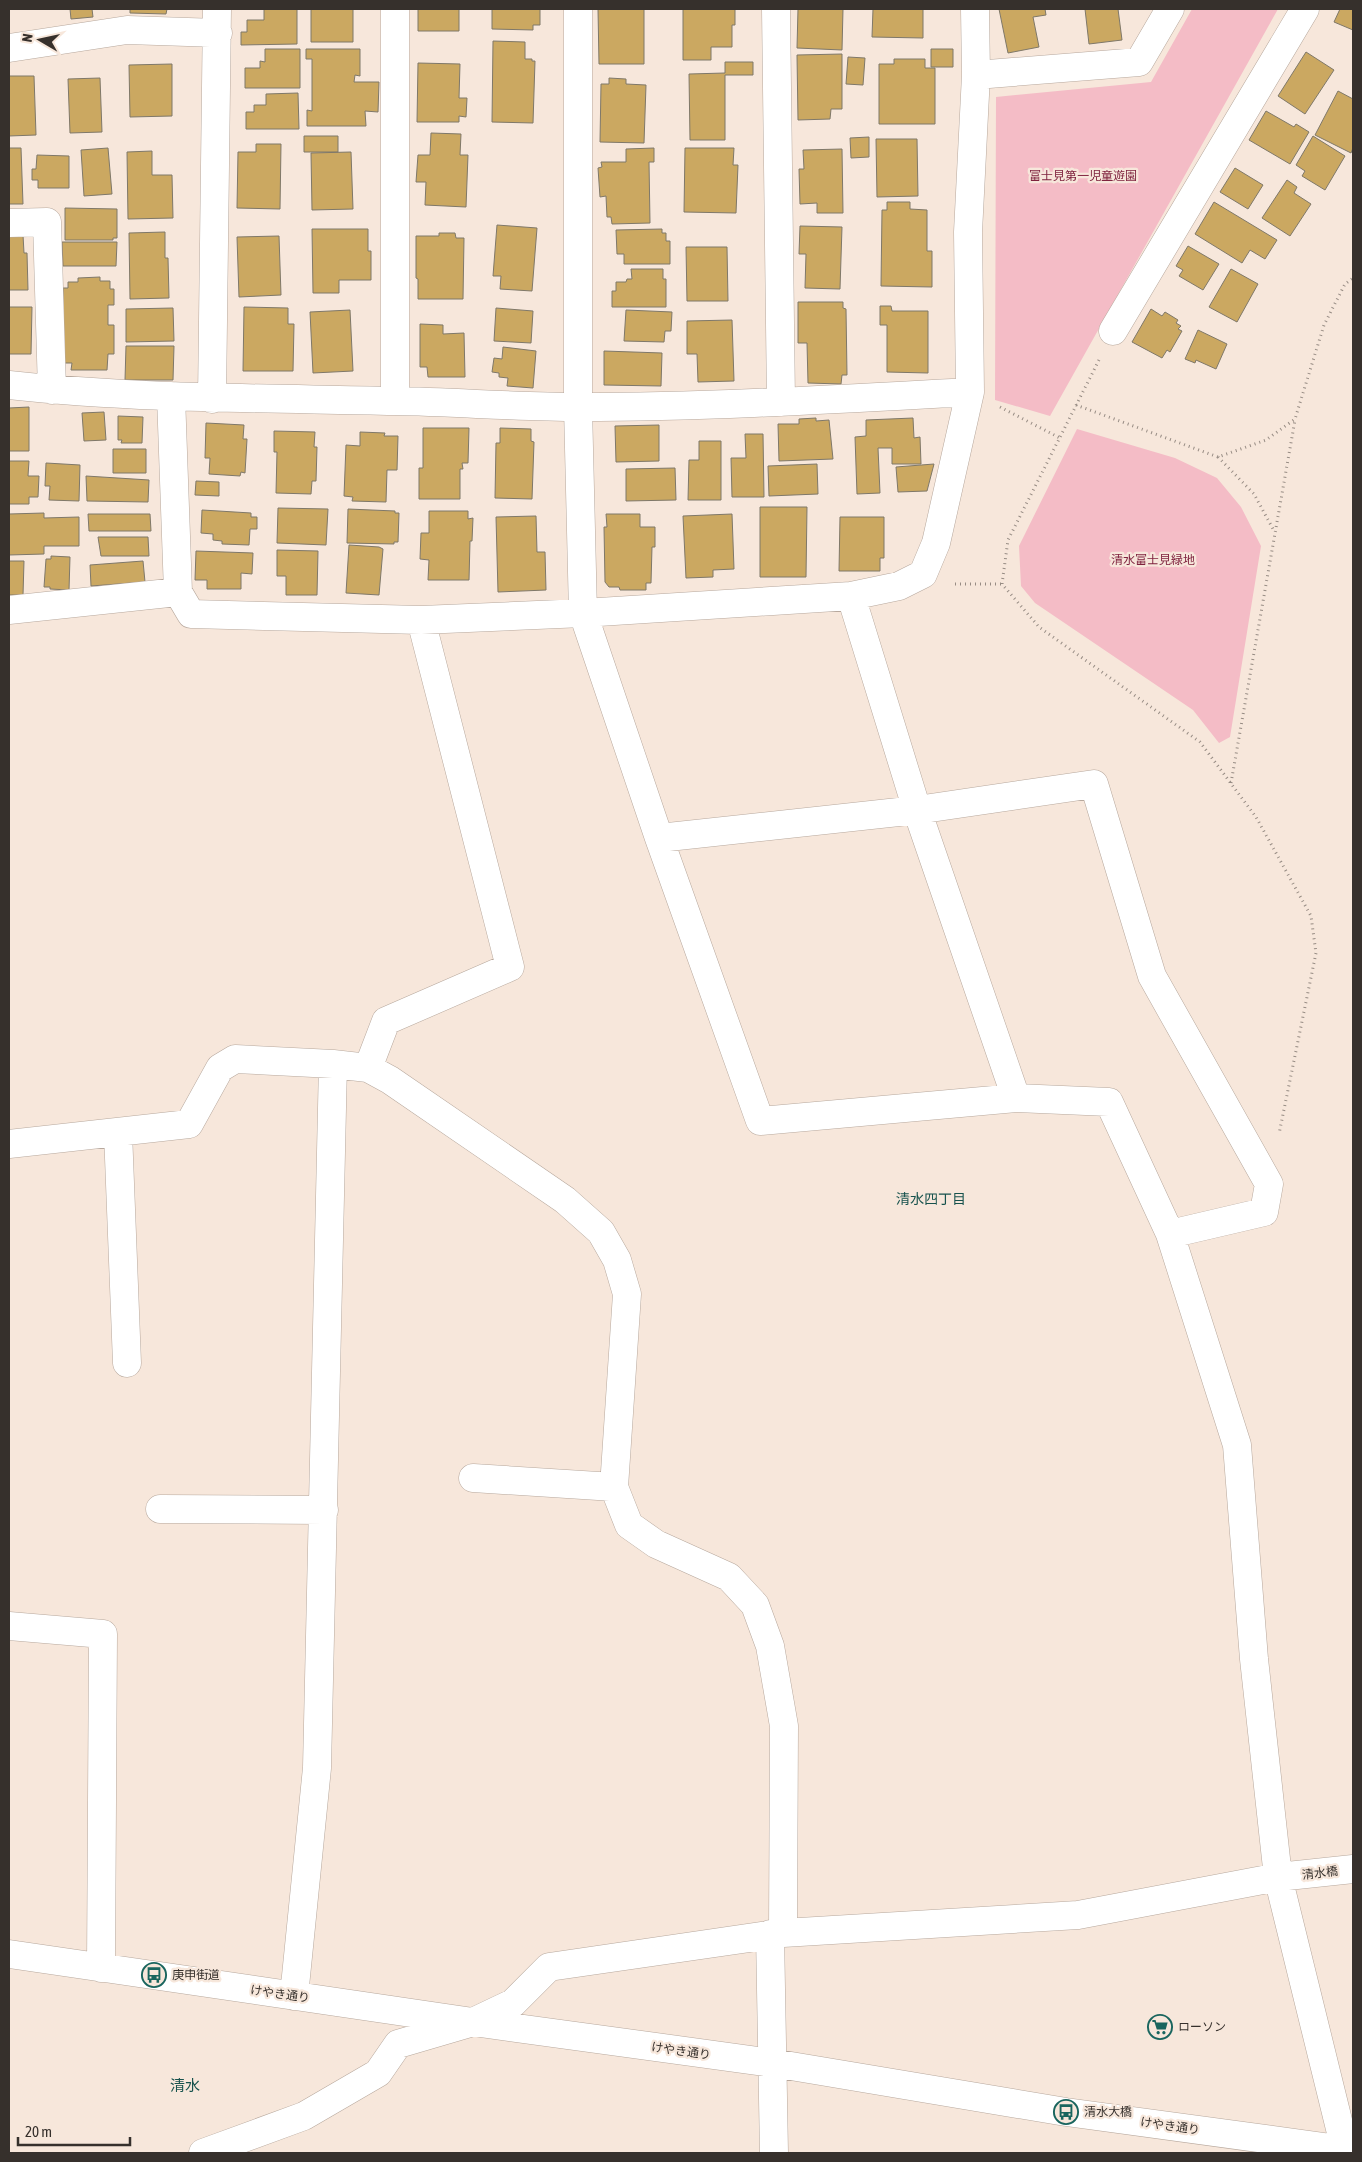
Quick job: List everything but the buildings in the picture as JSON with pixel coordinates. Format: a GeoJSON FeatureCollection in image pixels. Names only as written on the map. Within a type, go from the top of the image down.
{"type":"FeatureCollection","features":[{"type":"Feature","properties":{"kind":"street"},"geometry":{"type":"LineString","coordinates":[[395,9],[395,401]]}},
{"type":"Feature","properties":{"kind":"street"},"geometry":{"type":"LineString","coordinates":[[578,9],[578,407],[583,613],[760,1121],[1016,1098],[1109,1102],[1170,1234],[1236,1445],[1254,1659],[1283,1877],[1348,2151]]}},
{"type":"Feature","properties":{"kind":"street"},"geometry":{"type":"LineString","coordinates":[[776,9],[781,402]]}},
{"type":"Feature","properties":{"kind":"street"},"geometry":{"type":"LineString","coordinates":[[171,396],[178,592],[192,614],[420,620],[583,613],[851,596],[899,586],[923,574],[936,543],[970,392],[968,232],[976,75],[975,9]]}},
{"type":"Feature","properties":{"kind":"street"},"geometry":{"type":"LineString","coordinates":[[976,75],[1139,62],[1170,9]]}},
{"type":"Feature","properties":{"kind":"street"},"geometry":{"type":"LineString","coordinates":[[1113,331],[1305,9]]}},
{"type":"Feature","properties":{"kind":"street"},"geometry":{"type":"LineString","coordinates":[[9,48],[127,30],[217,21],[212,399]]}},
{"type":"Feature","properties":{"kind":"street"},"geometry":{"type":"LineString","coordinates":[[9,223],[47,222],[52,390]]}},
{"type":"Feature","properties":{"kind":"street"},"geometry":{"type":"LineString","coordinates":[[9,385],[52,390],[212,399],[395,401],[578,407],[781,402],[970,392]]}},
{"type":"Feature","properties":{"kind":"street"},"geometry":{"type":"LineString","coordinates":[[9,610],[178,592]]}},
{"type":"Feature","properties":{"kind":"street"},"geometry":{"type":"LineString","coordinates":[[851,596],[917,810],[1016,1098]]}},
{"type":"Feature","properties":{"kind":"street"},"geometry":{"type":"LineString","coordinates":[[368,1068],[386,1021],[510,967],[420,620]]}},
{"type":"Feature","properties":{"kind":"street"},"geometry":{"type":"LineString","coordinates":[[660,838],[917,810],[1094,784],[1152,976],[1269,1184],[1264,1212],[1170,1234]]}},
{"type":"Feature","properties":{"kind":"street"},"geometry":{"type":"LineString","coordinates":[[9,1144],[189,1124],[220,1068],[235,1059],[333,1064],[368,1068],[390,1080],[564,1200],[601,1232],[617,1260],[627,1294],[614,1487],[629,1525],[656,1544],[729,1577],[756,1605],[770,1646],[784,1726],[773,2063],[774,2153]]}},
{"type":"Feature","properties":{"kind":"street"},"geometry":{"type":"LineString","coordinates":[[294,1996],[317,1768],[333,1064]]}},
{"type":"Feature","properties":{"kind":"street"},"geometry":{"type":"LineString","coordinates":[[118,1132],[127,1363]]}},
{"type":"Feature","properties":{"kind":"street"},"geometry":{"type":"LineString","coordinates":[[473,1478],[614,1487]]}},
{"type":"Feature","properties":{"kind":"street"},"geometry":{"type":"LineString","coordinates":[[160,1509],[324,1510]]}},
{"type":"Feature","properties":{"kind":"street"},"geometry":{"type":"LineString","coordinates":[[9,1626],[103,1634],[102,1968]]}},
{"type":"Feature","properties":{"kind":"street","name":"清水橋"},"geometry":{"type":"LineString","coordinates":[[203,2153],[304,2116],[378,2073],[398,2044],[472,2022],[513,2003],[549,1967],[777,1933],[1078,1915],[1283,1877],[1353,1869]]}},
{"type":"Feature","properties":{"kind":"street","name":"けやき通り"},"geometry":{"type":"LineString","coordinates":[[9,1954],[472,2022],[773,2063],[1066,2112],[1348,2151]]}},
{"type":"Feature","properties":{"kind":"path"},"geometry":{"type":"LineString","coordinates":[[1231,784],[1274,530],[1295,420],[1324,325],[1345,284],[1353,278]]}},
{"type":"Feature","properties":{"kind":"path"},"geometry":{"type":"LineString","coordinates":[[1113,331],[1008,540],[1002,584],[1039,627],[1200,742],[1256,817],[1311,916],[1316,953],[1269,1184]]}},
{"type":"Feature","properties":{"kind":"path"},"geometry":{"type":"LineString","coordinates":[[970,392],[1060,438]]}},
{"type":"Feature","properties":{"kind":"path"},"geometry":{"type":"LineString","coordinates":[[1076,405],[1218,457],[1254,494],[1274,530]]}},
{"type":"Feature","properties":{"kind":"path"},"geometry":{"type":"LineString","coordinates":[[1218,457],[1266,440],[1295,420]]}},
{"type":"Feature","properties":{"kind":"path"},"geometry":{"type":"LineString","coordinates":[[923,574],[952,584],[1002,584]]}},
{"type":"Feature","properties":{"kind":"green space","name":"富士見第一児童遊園"},"geometry":{"type":"Polygon","coordinates":[[[1192,9],[1278,9],[1050,416],[995,400],[996,97],[1151,82],[1192,9]]]}},
{"type":"Feature","properties":{"kind":"green space","name":"清水富士見緑地"},"geometry":{"type":"Polygon","coordinates":[[[1077,429],[1175,458],[1217,478],[1241,507],[1261,546],[1230,737],[1219,743],[1193,710],[1035,603],[1021,586],[1019,546],[1077,429]]]}},
{"type":"Feature","properties":{"kind":"place","name":"庚申街道"},"geometry":{"type":"Point","coordinates":[154,1975]}},
{"type":"Feature","properties":{"kind":"place","name":"ローソン"},"geometry":{"type":"Point","coordinates":[1160,2027]}},
{"type":"Feature","properties":{"kind":"place","name":"清水大橋"},"geometry":{"type":"Point","coordinates":[1066,2112]}},
{"type":"Feature","properties":{"kind":"district","name":"清水四丁目"},"geometry":{"type":"Point","coordinates":[931,1199]}},
{"type":"Feature","properties":{"kind":"district","name":"清水"},"geometry":{"type":"Point","coordinates":[185,2085]}}]}
